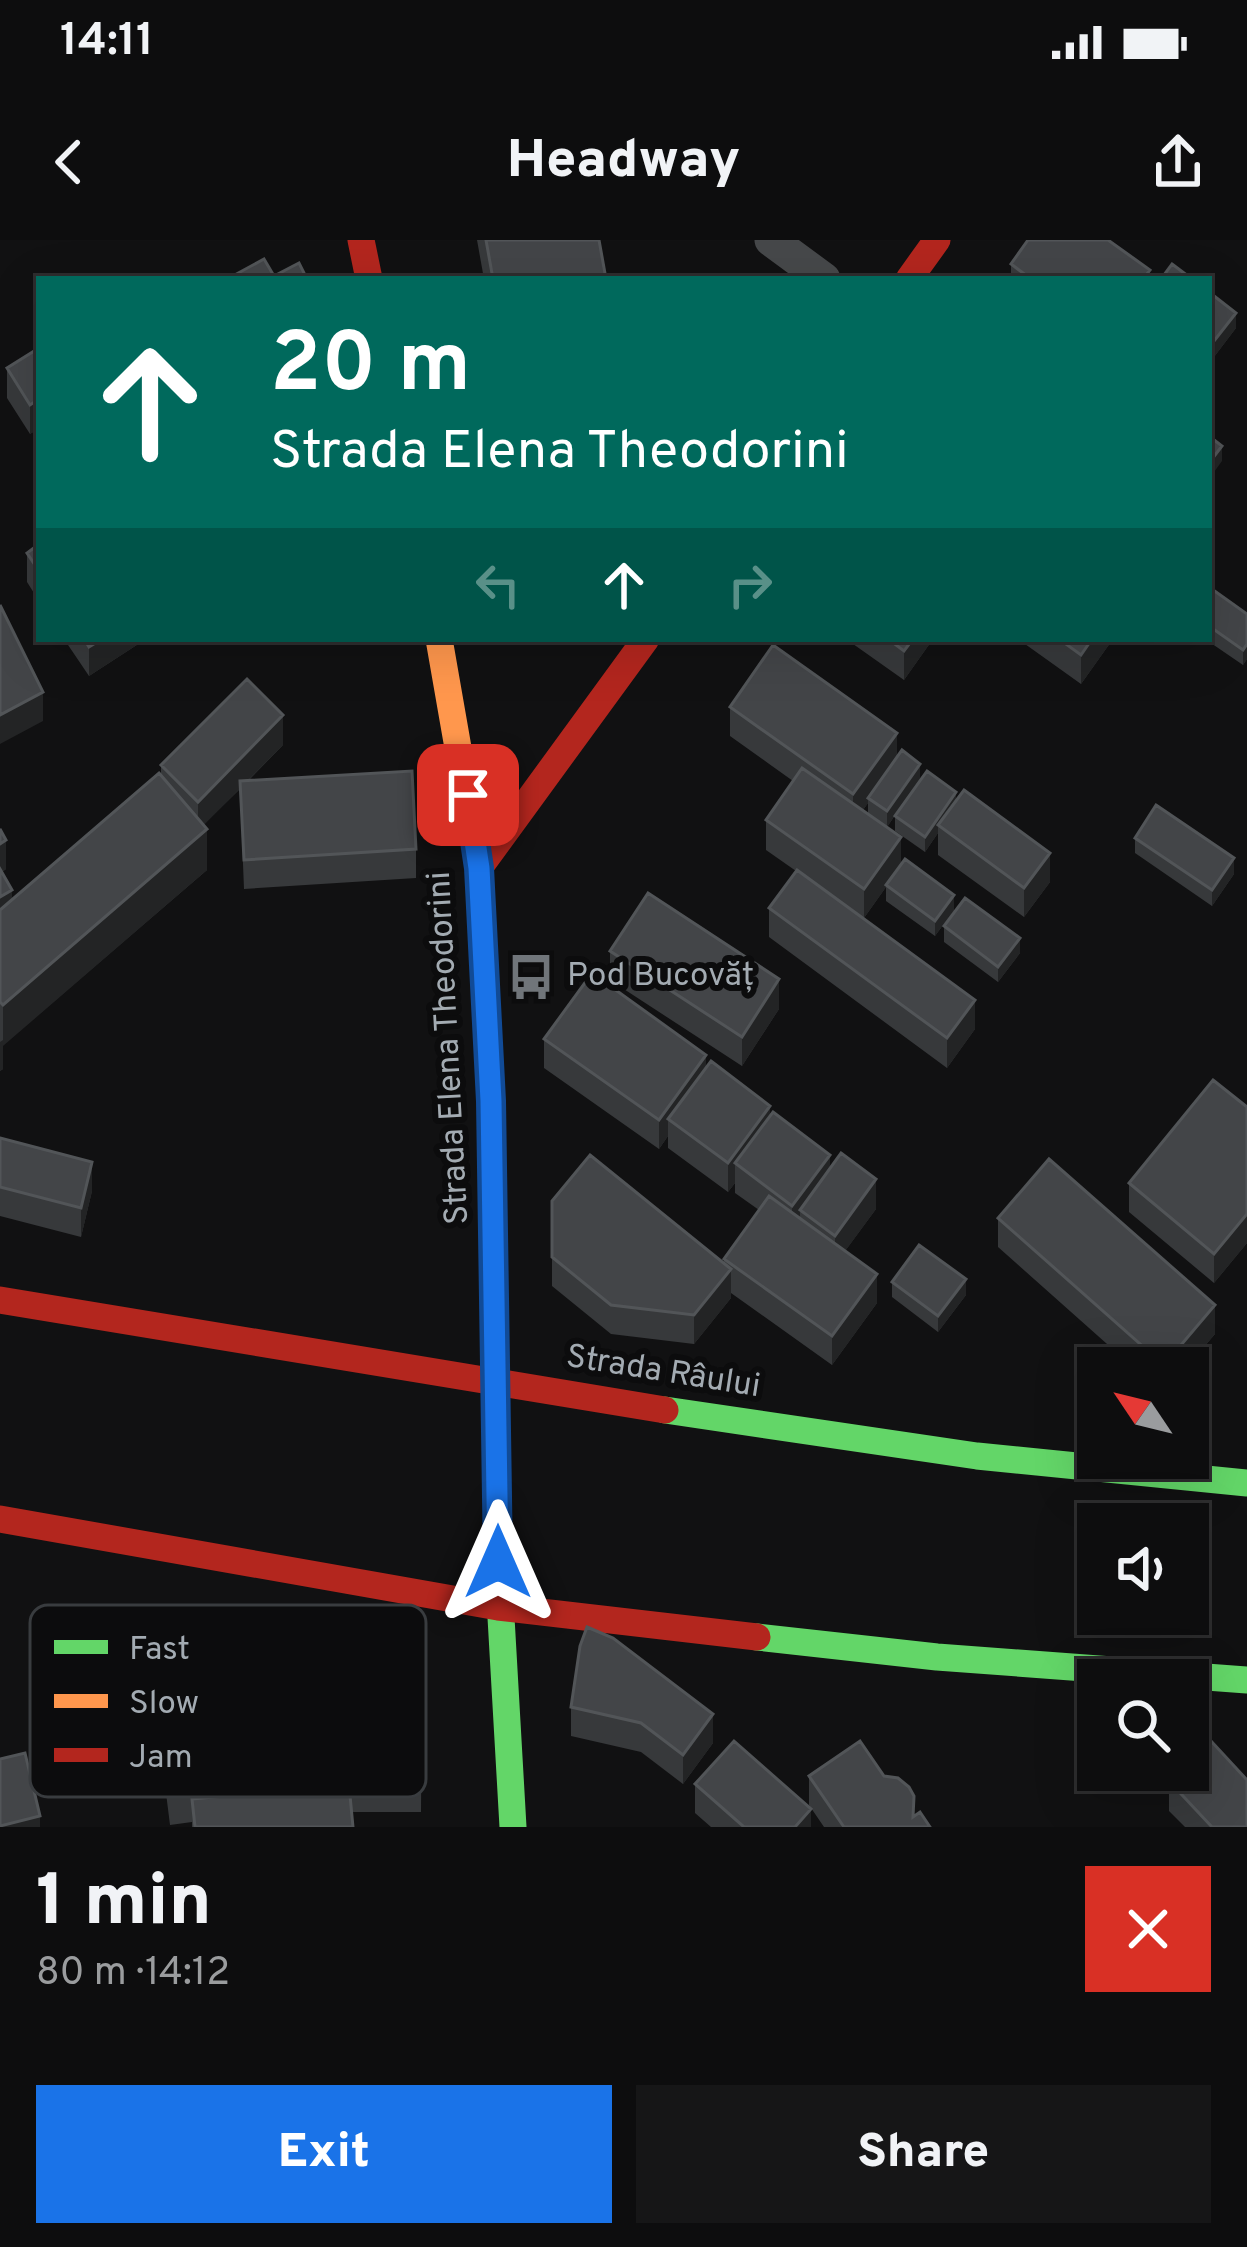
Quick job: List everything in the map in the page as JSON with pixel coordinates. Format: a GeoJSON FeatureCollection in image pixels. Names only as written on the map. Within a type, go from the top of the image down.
{"type":"FeatureCollection","features":[{"type":"Feature","properties":{"kind":"main road"},"geometry":{"type":"LineString","coordinates":[[361,240],[368,276]]}},
{"type":"Feature","properties":{"kind":"main road"},"geometry":{"type":"LineString","coordinates":[[911,276],[938,240]]}},
{"type":"Feature","properties":{"kind":"main road","name":"Strada Elena Theodorini"},"geometry":{"type":"LineString","coordinates":[[441,642],[479,868],[491,1101],[498,1606],[513,1827]]}},
{"type":"Feature","properties":{"kind":"main road"},"geometry":{"type":"LineString","coordinates":[[479,868],[644,642]]}},
{"type":"Feature","properties":{"kind":"main road","name":"Strada Râului"},"geometry":{"type":"LineString","coordinates":[[0,1300],[942,1452],[1141,1476],[1247,1483]]}},
{"type":"Feature","properties":{"kind":"main road"},"geometry":{"type":"LineString","coordinates":[[0,1520],[498,1606],[937,1657],[1247,1680]]}},
{"type":"Feature","properties":{"kind":"lane"},"geometry":{"type":"LineString","coordinates":[[771,240],[820,276]]}},
{"type":"Feature","properties":{"kind":"building"},"geometry":{"type":"Polygon","coordinates":[[[486,240],[599,240],[605,276],[492,276],[486,240]]]}},
{"type":"Feature","properties":{"kind":"building"},"geometry":{"type":"Polygon","coordinates":[[[1028,240],[1108,240],[1150,270],[1145,276],[1027,276],[1011,264],[1028,240]]]}},
{"type":"Feature","properties":{"kind":"building"},"geometry":{"type":"Polygon","coordinates":[[[264,259],[274,276],[233,276],[264,259]]]}},
{"type":"Feature","properties":{"kind":"building"},"geometry":{"type":"Polygon","coordinates":[[[299,263],[306,276],[274,276],[299,263]]]}},
{"type":"Feature","properties":{"kind":"building"},"geometry":{"type":"Polygon","coordinates":[[[1172,264],[1188,276],[1163,276],[1172,264]]]}},
{"type":"Feature","properties":{"kind":"building"},"geometry":{"type":"Polygon","coordinates":[[[1212,294],[1236,313],[1212,340],[1212,294]]]}},
{"type":"Feature","properties":{"kind":"building"},"geometry":{"type":"Polygon","coordinates":[[[36,350],[36,401],[30,405],[7,368],[36,350]]]}},
{"type":"Feature","properties":{"kind":"building"},"geometry":{"type":"Polygon","coordinates":[[[1212,438],[1222,446],[1212,459],[1212,438]]]}},
{"type":"Feature","properties":{"kind":"building"},"geometry":{"type":"Polygon","coordinates":[[[36,546],[36,566],[27,553],[36,546]]]}},
{"type":"Feature","properties":{"kind":"building"},"geometry":{"type":"Polygon","coordinates":[[[1212,589],[1247,614],[1243,650],[1212,628],[1212,589]]]}},
{"type":"Feature","properties":{"kind":"building"},"geometry":{"type":"Polygon","coordinates":[[[0,605],[43,692],[0,715],[0,605]]]}},
{"type":"Feature","properties":{"kind":"building"},"geometry":{"type":"Polygon","coordinates":[[[1063,642],[1090,642],[1081,655],[1063,642]]]}},
{"type":"Feature","properties":{"kind":"building"},"geometry":{"type":"Polygon","coordinates":[[[773,645],[897,733],[853,794],[730,707],[773,645]]]}},
{"type":"Feature","properties":{"kind":"building"},"geometry":{"type":"Polygon","coordinates":[[[247,679],[283,715],[198,802],[161,765],[247,679]]]}},
{"type":"Feature","properties":{"kind":"building"},"geometry":{"type":"Polygon","coordinates":[[[902,750],[920,764],[887,811],[868,798],[902,750]]]}},
{"type":"Feature","properties":{"kind":"building"},"geometry":{"type":"Polygon","coordinates":[[[802,768],[901,837],[864,889],[766,820],[802,768]]]}},
{"type":"Feature","properties":{"kind":"building"},"geometry":{"type":"Polygon","coordinates":[[[412,771],[416,849],[244,860],[240,781],[412,771]]]}},
{"type":"Feature","properties":{"kind":"building"},"geometry":{"type":"Polygon","coordinates":[[[927,771],[956,792],[925,837],[895,816],[927,771]]]}},
{"type":"Feature","properties":{"kind":"building"},"geometry":{"type":"Polygon","coordinates":[[[159,773],[207,829],[3,1005],[0,910],[159,773]]]}},
{"type":"Feature","properties":{"kind":"building"},"geometry":{"type":"Polygon","coordinates":[[[964,790],[1050,853],[1024,888],[938,825],[964,790]]]}},
{"type":"Feature","properties":{"kind":"building"},"geometry":{"type":"Polygon","coordinates":[[[1156,805],[1234,858],[1212,890],[1135,838],[1156,805]]]}},
{"type":"Feature","properties":{"kind":"building"},"geometry":{"type":"Polygon","coordinates":[[[905,859],[954,895],[935,921],[886,885],[905,859]]]}},
{"type":"Feature","properties":{"kind":"building"},"geometry":{"type":"Polygon","coordinates":[[[0,869],[12,890],[0,897],[0,869]]]}},
{"type":"Feature","properties":{"kind":"building"},"geometry":{"type":"Polygon","coordinates":[[[797,870],[975,1000],[947,1038],[769,908],[797,870]]]}},
{"type":"Feature","properties":{"kind":"building"},"geometry":{"type":"Polygon","coordinates":[[[648,893],[779,979],[742,1037],[610,951],[648,893]]]}},
{"type":"Feature","properties":{"kind":"building"},"geometry":{"type":"Polygon","coordinates":[[[965,898],[1020,938],[998,967],[944,926],[965,898]]]}},
{"type":"Feature","properties":{"kind":"building"},"geometry":{"type":"Polygon","coordinates":[[[592,973],[706,1055],[659,1120],[544,1039],[592,973]]]}},
{"type":"Feature","properties":{"kind":"building"},"geometry":{"type":"Polygon","coordinates":[[[711,1061],[770,1106],[728,1163],[668,1119],[711,1061]]]}},
{"type":"Feature","properties":{"kind":"building"},"geometry":{"type":"Polygon","coordinates":[[[1213,1080],[1247,1107],[1247,1214],[1214,1254],[1129,1183],[1213,1080]]]}},
{"type":"Feature","properties":{"kind":"building"},"geometry":{"type":"Polygon","coordinates":[[[773,1112],[830,1155],[792,1206],[735,1163],[773,1112]]]}},
{"type":"Feature","properties":{"kind":"building"},"geometry":{"type":"Polygon","coordinates":[[[0,1138],[92,1162],[81,1208],[0,1187],[0,1138]]]}},
{"type":"Feature","properties":{"kind":"building"},"geometry":{"type":"Polygon","coordinates":[[[841,1153],[876,1179],[835,1236],[800,1210],[841,1153]]]}},
{"type":"Feature","properties":{"kind":"building"},"geometry":{"type":"Polygon","coordinates":[[[590,1155],[731,1269],[694,1315],[611,1305],[552,1257],[552,1201],[590,1155]]]}},
{"type":"Feature","properties":{"kind":"building"},"geometry":{"type":"Polygon","coordinates":[[[1049,1159],[1215,1305],[1179,1347],[1144,1347],[998,1218],[1049,1159]]]}},
{"type":"Feature","properties":{"kind":"building"},"geometry":{"type":"Polygon","coordinates":[[[769,1196],[877,1274],[832,1336],[724,1259],[769,1196]]]}},
{"type":"Feature","properties":{"kind":"building"},"geometry":{"type":"Polygon","coordinates":[[[919,1245],[966,1279],[938,1316],[892,1282],[919,1245]]]}},
{"type":"Feature","properties":{"kind":"building"},"geometry":{"type":"Polygon","coordinates":[[[587,1627],[613,1638],[713,1714],[683,1755],[641,1723],[571,1707],[587,1627]]]}},
{"type":"Feature","properties":{"kind":"building"},"geometry":{"type":"Polygon","coordinates":[[[734,1741],[811,1809],[795,1827],[744,1827],[695,1784],[734,1741]]]}},
{"type":"Feature","properties":{"kind":"building"},"geometry":{"type":"Polygon","coordinates":[[[860,1741],[884,1776],[898,1778],[909,1787],[914,1796],[913,1817],[920,1812],[930,1827],[844,1827],[809,1776],[860,1741]]]}},
{"type":"Feature","properties":{"kind":"building"},"geometry":{"type":"Polygon","coordinates":[[[1209,1743],[1247,1780],[1247,1827],[1212,1827],[1178,1791],[1209,1791],[1209,1743]]]}},
{"type":"Feature","properties":{"kind":"building"},"geometry":{"type":"Polygon","coordinates":[[[25,1753],[30,1797],[35,1797],[40,1816],[0,1826],[0,1759],[25,1753]]]}},
{"type":"Feature","properties":{"kind":"building"},"geometry":{"type":"Polygon","coordinates":[[[350,1797],[353,1827],[195,1827],[192,1799],[350,1797]]]}},
{"type":"Feature","properties":{"kind":"traffic: fast"},"geometry":{"type":"LineString","coordinates":[[665,1410],[977,1456],[1247,1483]]}},
{"type":"Feature","properties":{"kind":"traffic: fast"},"geometry":{"type":"LineString","coordinates":[[498,1565],[513,1827]]}},
{"type":"Feature","properties":{"kind":"traffic: fast"},"geometry":{"type":"LineString","coordinates":[[757,1637],[937,1657],[1247,1680]]}},
{"type":"Feature","properties":{"kind":"traffic: slow"},"geometry":{"type":"LineString","coordinates":[[440,642],[479,868],[491,1101],[498,1565]]}},
{"type":"Feature","properties":{"kind":"traffic: jam"},"geometry":{"type":"LineString","coordinates":[[361,240],[368,276]]}},
{"type":"Feature","properties":{"kind":"traffic: jam"},"geometry":{"type":"LineString","coordinates":[[911,276],[937,240]]}},
{"type":"Feature","properties":{"kind":"traffic: jam"},"geometry":{"type":"LineString","coordinates":[[479,868],[644,642]]}},
{"type":"Feature","properties":{"kind":"traffic: jam"},"geometry":{"type":"LineString","coordinates":[[0,1300],[665,1410]]}},
{"type":"Feature","properties":{"kind":"traffic: jam"},"geometry":{"type":"LineString","coordinates":[[0,1519],[498,1607],[757,1637]]}},
{"type":"Feature","properties":{"kind":"place","name":"Pod Bucovăț"},"geometry":{"type":"Point","coordinates":[531,977]}},
{"type":"Feature","properties":{"kind":"route"},"geometry":{"type":"LineString","coordinates":[[468,795],[479,868],[491,1101],[498,1562]]}}]}
